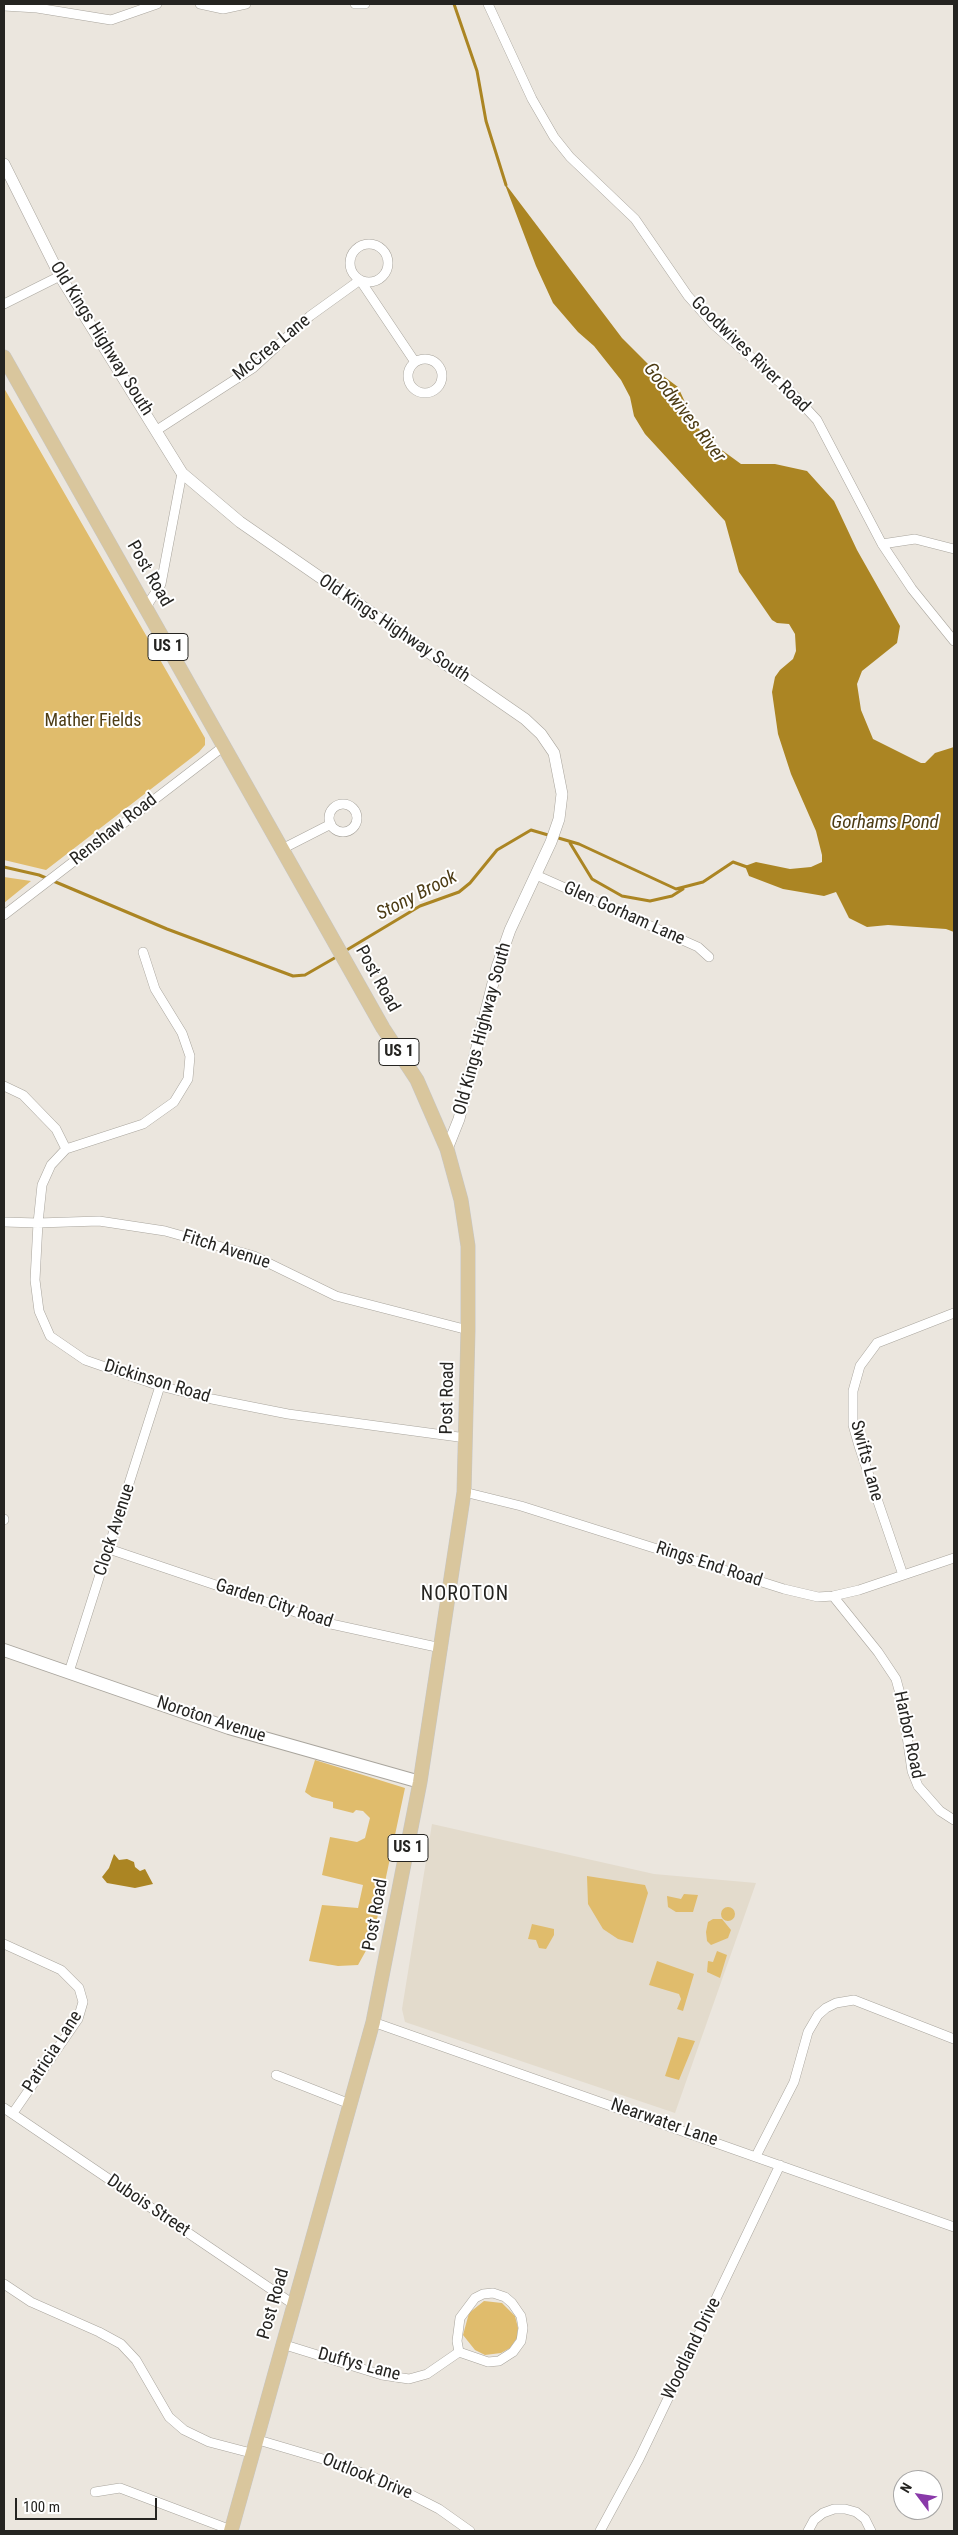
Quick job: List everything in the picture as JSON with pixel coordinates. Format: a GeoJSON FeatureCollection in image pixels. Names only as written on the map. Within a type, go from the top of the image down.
{"type":"FeatureCollection","features":[{"type":"Feature","properties":{"kind":"main road","name":"Post Road"},"geometry":{"type":"LineString","coordinates":[[4,357],[332,937],[384,1028],[417,1080],[447,1149],[461,1200],[468,1246],[464,1492],[420,1782],[373,2022],[251,2453],[231,2531]]}},
{"type":"Feature","properties":{"kind":"main road","name":"Noroton Avenue"},"geometry":{"type":"LineString","coordinates":[[4,1650],[229,1728],[420,1782]]}},
{"type":"Feature","properties":{"kind":"street"},"geometry":{"type":"LineString","coordinates":[[4,6],[37,8],[111,20],[157,4]]}},
{"type":"Feature","properties":{"kind":"street"},"geometry":{"type":"LineString","coordinates":[[200,4],[223,9],[246,4]]}},
{"type":"Feature","properties":{"kind":"street"},"geometry":{"type":"LineString","coordinates":[[355,4],[366,4]]}},
{"type":"Feature","properties":{"kind":"street","name":"Goodwives River Road"},"geometry":{"type":"LineString","coordinates":[[488,4],[532,99],[554,136],[570,157],[635,220],[688,296],[713,324],[791,392],[817,420],[898,571],[954,640]]}},
{"type":"Feature","properties":{"kind":"street","name":"Old Kings Highway South"},"geometry":{"type":"LineString","coordinates":[[4,164],[60,276],[182,473],[240,522],[505,704],[534,727],[548,743],[557,766],[562,804],[553,837],[510,930],[497,966],[459,1118],[447,1149]]}},
{"type":"Feature","properties":{"kind":"street","name":"McCrea Lane"},"geometry":{"type":"LineString","coordinates":[[157,430],[253,368],[310,316],[360,280],[375,282],[382,278],[388,270],[388,257],[379,246],[364,244],[352,253],[350,268],[360,280],[415,362]]}},
{"type":"Feature","properties":{"kind":"street"},"geometry":{"type":"LineString","coordinates":[[4,304],[60,276]]}},
{"type":"Feature","properties":{"kind":"street"},"geometry":{"type":"LineString","coordinates":[[146,607],[161,584],[182,473]]}},
{"type":"Feature","properties":{"kind":"street"},"geometry":{"type":"LineString","coordinates":[[882,544],[916,539],[954,549]]}},
{"type":"Feature","properties":{"kind":"street","name":"Renshaw Road"},"geometry":{"type":"LineString","coordinates":[[4,915],[151,800],[224,746]]}},
{"type":"Feature","properties":{"kind":"street"},"geometry":{"type":"LineString","coordinates":[[282,849],[331,824]]}},
{"type":"Feature","properties":{"kind":"street","name":"Glen Gorham Lane"},"geometry":{"type":"LineString","coordinates":[[536,875],[698,946],[709,958]]}},
{"type":"Feature","properties":{"kind":"street"},"geometry":{"type":"LineString","coordinates":[[4,1086],[23,1095],[56,1129],[66,1149],[143,1124],[174,1102],[188,1079],[190,1056],[182,1033],[155,989],[143,952]]}},
{"type":"Feature","properties":{"kind":"street","name":"Dickinson Road"},"geometry":{"type":"LineString","coordinates":[[66,1149],[51,1166],[42,1185],[38,1223],[35,1280],[39,1311],[50,1336],[85,1360],[160,1386],[288,1414],[466,1438]]}},
{"type":"Feature","properties":{"kind":"street","name":"Fitch Avenue"},"geometry":{"type":"LineString","coordinates":[[4,1222],[99,1221],[165,1231],[254,1256],[336,1296],[468,1330]]}},
{"type":"Feature","properties":{"kind":"street","name":"Swifts Lane"},"geometry":{"type":"LineString","coordinates":[[903,1575],[859,1446],[854,1424],[853,1391],[860,1366],[877,1342],[954,1313]]}},
{"type":"Feature","properties":{"kind":"street","name":"Clock Avenue"},"geometry":{"type":"LineString","coordinates":[[69,1672],[160,1386]]}},
{"type":"Feature","properties":{"kind":"street","name":"Rings End Road"},"geometry":{"type":"LineString","coordinates":[[464,1492],[521,1506],[804,1595],[833,1596],[954,1558]]}},
{"type":"Feature","properties":{"kind":"street","name":"Garden City Road"},"geometry":{"type":"LineString","coordinates":[[109,1548],[331,1624],[441,1648]]}},
{"type":"Feature","properties":{"kind":"street","name":"Harbor Road"},"geometry":{"type":"LineString","coordinates":[[833,1596],[878,1652],[896,1679],[902,1701],[912,1771],[918,1786],[940,1812],[954,1820]]}},
{"type":"Feature","properties":{"kind":"street","name":"Patricia Lane"},"geometry":{"type":"LineString","coordinates":[[4,1944],[61,1970],[79,1988],[83,2002],[78,2019],[13,2113]]}},
{"type":"Feature","properties":{"kind":"street"},"geometry":{"type":"LineString","coordinates":[[756,2156],[794,2082],[808,2032],[818,2015],[826,2008],[836,2003],[854,2000],[954,2039]]}},
{"type":"Feature","properties":{"kind":"street","name":"Nearwater Lane"},"geometry":{"type":"LineString","coordinates":[[373,2022],[954,2227]]}},
{"type":"Feature","properties":{"kind":"street"},"geometry":{"type":"LineString","coordinates":[[276,2076],[350,2104]]}},
{"type":"Feature","properties":{"kind":"street","name":"Dubois Street"},"geometry":{"type":"LineString","coordinates":[[4,2108],[293,2304]]}},
{"type":"Feature","properties":{"kind":"street","name":"Woodland Drive"},"geometry":{"type":"LineString","coordinates":[[600,2531],[643,2450],[780,2165]]}},
{"type":"Feature","properties":{"kind":"street"},"geometry":{"type":"LineString","coordinates":[[4,2284],[31,2302],[99,2332],[121,2344],[136,2360],[169,2417],[184,2430],[209,2442],[251,2453]]}},
{"type":"Feature","properties":{"kind":"street"},"geometry":{"type":"LineString","coordinates":[[483,2294],[493,2294],[505,2298],[521,2316],[523,2328],[521,2341],[513,2352],[499,2361],[488,2362],[459,2352],[457,2341],[460,2318],[475,2298],[483,2294]]}},
{"type":"Feature","properties":{"kind":"street","name":"Duffys Lane"},"geometry":{"type":"LineString","coordinates":[[282,2344],[382,2375],[408,2379],[427,2374],[459,2352]]}},
{"type":"Feature","properties":{"kind":"street","name":"Outlook Drive"},"geometry":{"type":"LineString","coordinates":[[255,2439],[334,2462],[388,2482],[439,2509],[470,2531]]}},
{"type":"Feature","properties":{"kind":"street"},"geometry":{"type":"LineString","coordinates":[[95,2492],[120,2488],[231,2531]]}},
{"type":"Feature","properties":{"kind":"street"},"geometry":{"type":"LineString","coordinates":[[808,2531],[814,2520],[823,2512],[839,2509],[856,2512],[865,2520],[871,2531]]}},
{"type":"Feature","properties":{"kind":"shaded area"},"geometry":{"type":"Polygon","coordinates":[[[432,1824],[654,1874],[756,1883],[675,2113],[405,2022],[402,2009],[432,1824]]]}},
{"type":"Feature","properties":{"kind":"green space","name":"Mather Fields"},"geometry":{"type":"Polygon","coordinates":[[[4,388],[205,738],[205,745],[199,752],[46,870],[4,860],[4,388]]]}},
{"type":"Feature","properties":{"kind":"green space"},"geometry":{"type":"Polygon","coordinates":[[[4,877],[31,881],[4,903],[4,877]]]}},
{"type":"Feature","properties":{"kind":"green space"},"geometry":{"type":"Polygon","coordinates":[[[315,1760],[405,1788],[373,1938],[358,1965],[338,1966],[309,1961],[322,1905],[358,1908],[363,1885],[322,1875],[330,1837],[357,1842],[365,1838],[370,1818],[363,1811],[356,1810],[353,1813],[333,1808],[333,1802],[312,1797],[305,1792],[315,1760]]]}},
{"type":"Feature","properties":{"kind":"green space"},"geometry":{"type":"Polygon","coordinates":[[[587,1876],[645,1885],[648,1893],[633,1943],[618,1939],[603,1929],[588,1904],[587,1876]]]}},
{"type":"Feature","properties":{"kind":"green space"},"geometry":{"type":"Polygon","coordinates":[[[684,1894],[698,1895],[693,1912],[676,1912],[668,1907],[667,1896],[681,1899],[684,1894]]]}},
{"type":"Feature","properties":{"kind":"green space"},"geometry":{"type":"Polygon","coordinates":[[[725,1907],[731,1907],[735,1914],[731,1921],[725,1921],[721,1917],[721,1911],[725,1907]]]}},
{"type":"Feature","properties":{"kind":"green space"},"geometry":{"type":"Polygon","coordinates":[[[713,1919],[722,1919],[731,1930],[728,1938],[711,1945],[707,1941],[706,1932],[708,1922],[713,1919]]]}},
{"type":"Feature","properties":{"kind":"green space"},"geometry":{"type":"Polygon","coordinates":[[[532,1924],[554,1929],[554,1935],[546,1949],[539,1948],[536,1940],[528,1939],[532,1924]]]}},
{"type":"Feature","properties":{"kind":"green space"},"geometry":{"type":"Polygon","coordinates":[[[717,1951],[727,1955],[720,1978],[707,1972],[708,1961],[713,1962],[717,1951]]]}},
{"type":"Feature","properties":{"kind":"green space"},"geometry":{"type":"Polygon","coordinates":[[[657,1961],[694,1974],[683,2011],[677,2009],[681,1999],[679,1994],[649,1985],[657,1961]]]}},
{"type":"Feature","properties":{"kind":"green space"},"geometry":{"type":"Polygon","coordinates":[[[678,2037],[695,2041],[679,2080],[665,2076],[678,2037]]]}},
{"type":"Feature","properties":{"kind":"green space"},"geometry":{"type":"Polygon","coordinates":[[[484,2301],[502,2303],[515,2316],[518,2328],[517,2338],[510,2348],[501,2353],[485,2355],[475,2350],[463,2335],[469,2313],[484,2301]]]}},
{"type":"Feature","properties":{"kind":"water","name":"Gorhams Pond"},"geometry":{"type":"Polygon","coordinates":[[[504,182],[622,338],[650,366],[678,387],[695,424],[708,440],[741,464],[775,464],[807,471],[834,501],[857,550],[900,626],[897,643],[862,671],[857,684],[861,710],[873,739],[921,763],[925,763],[935,753],[954,747],[954,932],[946,929],[888,925],[867,927],[849,918],[836,892],[824,896],[783,889],[749,876],[745,866],[756,862],[790,869],[811,867],[822,862],[816,831],[791,774],[778,734],[772,692],[775,677],[793,659],[796,651],[795,634],[789,624],[777,623],[772,620],[739,572],[725,521],[645,434],[634,416],[630,397],[621,380],[594,346],[578,332],[553,303],[536,266],[504,182]]]}},
{"type":"Feature","properties":{"kind":"water"},"geometry":{"type":"Polygon","coordinates":[[[114,1854],[119,1860],[127,1859],[134,1862],[135,1867],[140,1871],[145,1869],[153,1884],[135,1888],[107,1883],[102,1877],[109,1868],[114,1854]]]}},
{"type":"Feature","properties":{"kind":"waterway","name":"Goodwives River"},"geometry":{"type":"LineString","coordinates":[[454,4],[477,71],[486,121],[506,185]]}},
{"type":"Feature","properties":{"kind":"waterway","name":"Stony Brook"},"geometry":{"type":"LineString","coordinates":[[345,951],[420,906],[459,892],[470,883],[497,850],[531,830],[579,844],[676,889],[703,882],[733,862],[747,867]]}},
{"type":"Feature","properties":{"kind":"waterway"},"geometry":{"type":"LineString","coordinates":[[570,843],[592,879],[622,896],[650,901],[672,896],[683,889]]}},
{"type":"Feature","properties":{"kind":"waterway","name":"Stony Brook"},"geometry":{"type":"LineString","coordinates":[[4,867],[39,875],[167,929],[293,976],[305,975],[338,956]]}},
{"type":"Feature","properties":{"kind":"district","name":"NOROTON"},"geometry":{"type":"Point","coordinates":[465,1595]}}]}
